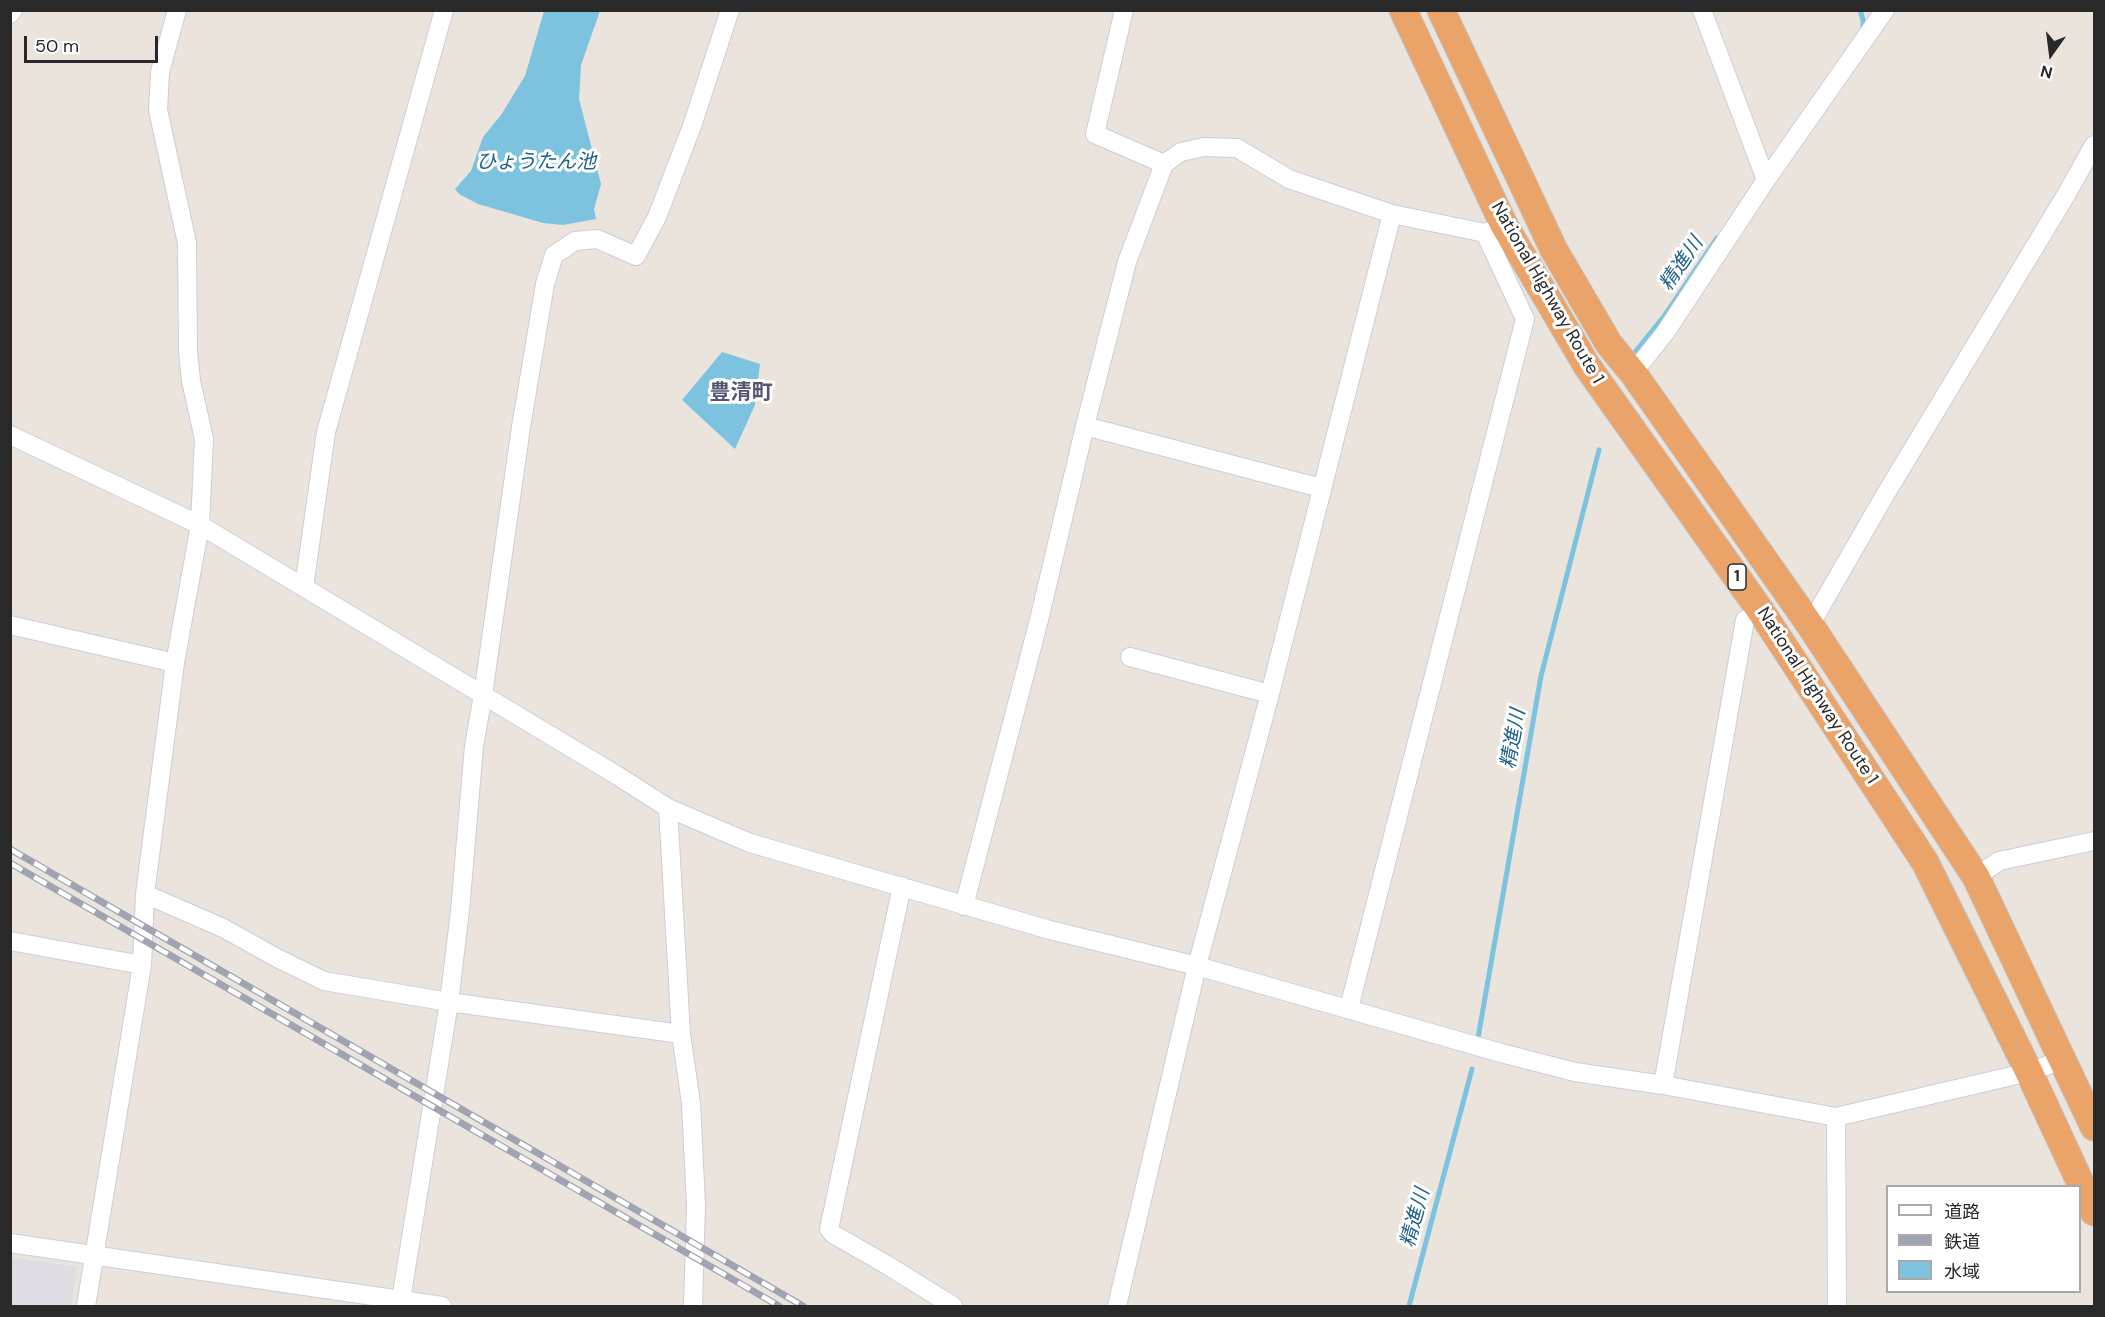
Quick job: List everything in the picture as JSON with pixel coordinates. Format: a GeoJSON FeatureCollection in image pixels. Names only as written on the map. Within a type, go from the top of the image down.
{"type":"FeatureCollection","features":[{"type":"Feature","properties":{"kind":"highway","name":"National Highway Route 1"},"geometry":{"type":"LineString","coordinates":[[1403,10],[1494,229],[1587,366],[1760,610],[1925,862],[2029,1072],[2094,1212]]}},
{"type":"Feature","properties":{"kind":"highway","name":"National Highway Route 1"},"geometry":{"type":"LineString","coordinates":[[1441,10],[1554,250],[1609,344],[1633,374],[1810,625],[1977,877],[2094,1127]]}},
{"type":"Feature","properties":{"kind":"street"},"geometry":{"type":"LineString","coordinates":[[10,14],[13,10]]}},
{"type":"Feature","properties":{"kind":"street"},"geometry":{"type":"LineString","coordinates":[[86,1306],[142,965],[145,894],[176,663],[200,525],[204,440],[191,381],[188,351],[187,243],[158,110],[160,72],[177,10]]}},
{"type":"Feature","properties":{"kind":"street"},"geometry":{"type":"LineString","coordinates":[[304,587],[326,432],[444,10]]}},
{"type":"Feature","properties":{"kind":"street"},"geometry":{"type":"LineString","coordinates":[[400,1303],[449,1002],[460,911],[474,746],[521,427],[545,284],[554,255],[575,241],[597,239],[636,256],[657,217],[692,126],[730,10]]}},
{"type":"Feature","properties":{"kind":"street"},"geometry":{"type":"LineString","coordinates":[[1124,10],[1095,134],[1164,165]]}},
{"type":"Feature","properties":{"kind":"street"},"geometry":{"type":"LineString","coordinates":[[1702,10],[1766,180]]}},
{"type":"Feature","properties":{"kind":"street"},"geometry":{"type":"LineString","coordinates":[[1633,374],[1665,333],[1766,180],[1885,10]]}},
{"type":"Feature","properties":{"kind":"street"},"geometry":{"type":"LineString","coordinates":[[1810,625],[2094,145]]}},
{"type":"Feature","properties":{"kind":"street"},"geometry":{"type":"LineString","coordinates":[[964,906],[1038,624],[1127,262],[1164,165],[1181,152],[1204,147],[1237,148],[1289,179],[1392,214],[1494,229],[1525,319],[1349,1008]]}},
{"type":"Feature","properties":{"kind":"street"},"geometry":{"type":"LineString","coordinates":[[1117,1306],[1197,966],[1270,694],[1392,214]]}},
{"type":"Feature","properties":{"kind":"street"},"geometry":{"type":"LineString","coordinates":[[1085,426],[1321,488]]}},
{"type":"Feature","properties":{"kind":"street"},"geometry":{"type":"LineString","coordinates":[[10,435],[200,525],[668,808],[750,843],[1050,930],[1197,966],[1575,1072],[1663,1085],[1836,1117],[2029,1072],[2062,1060]]}},
{"type":"Feature","properties":{"kind":"street"},"geometry":{"type":"LineString","coordinates":[[1663,1085],[1745,621],[1760,610]]}},
{"type":"Feature","properties":{"kind":"street"},"geometry":{"type":"LineString","coordinates":[[10,625],[176,663]]}},
{"type":"Feature","properties":{"kind":"street"},"geometry":{"type":"LineString","coordinates":[[1130,657],[1270,694]]}},
{"type":"Feature","properties":{"kind":"street"},"geometry":{"type":"LineString","coordinates":[[668,808],[681,1034],[691,1103],[696,1206],[693,1306]]}},
{"type":"Feature","properties":{"kind":"street"},"geometry":{"type":"LineString","coordinates":[[1977,877],[2000,861],[2094,841]]}},
{"type":"Feature","properties":{"kind":"street"},"geometry":{"type":"LineString","coordinates":[[902,886],[829,1229],[953,1306]]}},
{"type":"Feature","properties":{"kind":"street"},"geometry":{"type":"LineString","coordinates":[[145,894],[223,928],[324,981],[449,1002],[681,1034]]}},
{"type":"Feature","properties":{"kind":"street"},"geometry":{"type":"LineString","coordinates":[[10,941],[142,965]]}},
{"type":"Feature","properties":{"kind":"street"},"geometry":{"type":"LineString","coordinates":[[1836,1117],[1837,1306]]}},
{"type":"Feature","properties":{"kind":"street"},"geometry":{"type":"LineString","coordinates":[[10,1243],[400,1303],[442,1306]]}},
{"type":"Feature","properties":{"kind":"shaded area"},"geometry":{"type":"Polygon","coordinates":[[[11,1257],[77,1267],[71,1306],[11,1306],[11,1257]]]}},
{"type":"Feature","properties":{"kind":"water","name":"ひょうたん池"},"geometry":{"type":"Polygon","coordinates":[[[544,11],[600,11],[581,65],[579,99],[601,184],[594,209],[596,219],[563,225],[543,223],[478,204],[459,194],[455,189],[471,171],[483,137],[501,115],[525,76],[544,11]]]}},
{"type":"Feature","properties":{"kind":"water"},"geometry":{"type":"Polygon","coordinates":[[[722,352],[760,364],[755,405],[735,449],[682,400],[722,352]]]}},
{"type":"Feature","properties":{"kind":"waterway","name":"精進川"},"geometry":{"type":"LineString","coordinates":[[1860,10],[1863,20],[1861,32]]}},
{"type":"Feature","properties":{"kind":"waterway","name":"精進川"},"geometry":{"type":"LineString","coordinates":[[1631,357],[1665,315],[1717,238]]}},
{"type":"Feature","properties":{"kind":"waterway","name":"精進川"},"geometry":{"type":"LineString","coordinates":[[1478,1038],[1541,676],[1599,450]]}},
{"type":"Feature","properties":{"kind":"waterway","name":"精進川"},"geometry":{"type":"LineString","coordinates":[[1409,1306],[1472,1069]]}},
{"type":"Feature","properties":{"kind":"railway"},"geometry":{"type":"LineString","coordinates":[[10,849],[803,1306]]}},
{"type":"Feature","properties":{"kind":"railway"},"geometry":{"type":"LineString","coordinates":[[10,863],[779,1306]]}},
{"type":"Feature","properties":{"kind":"district","name":"豊清町"},"geometry":{"type":"Point","coordinates":[741,393]}}]}
